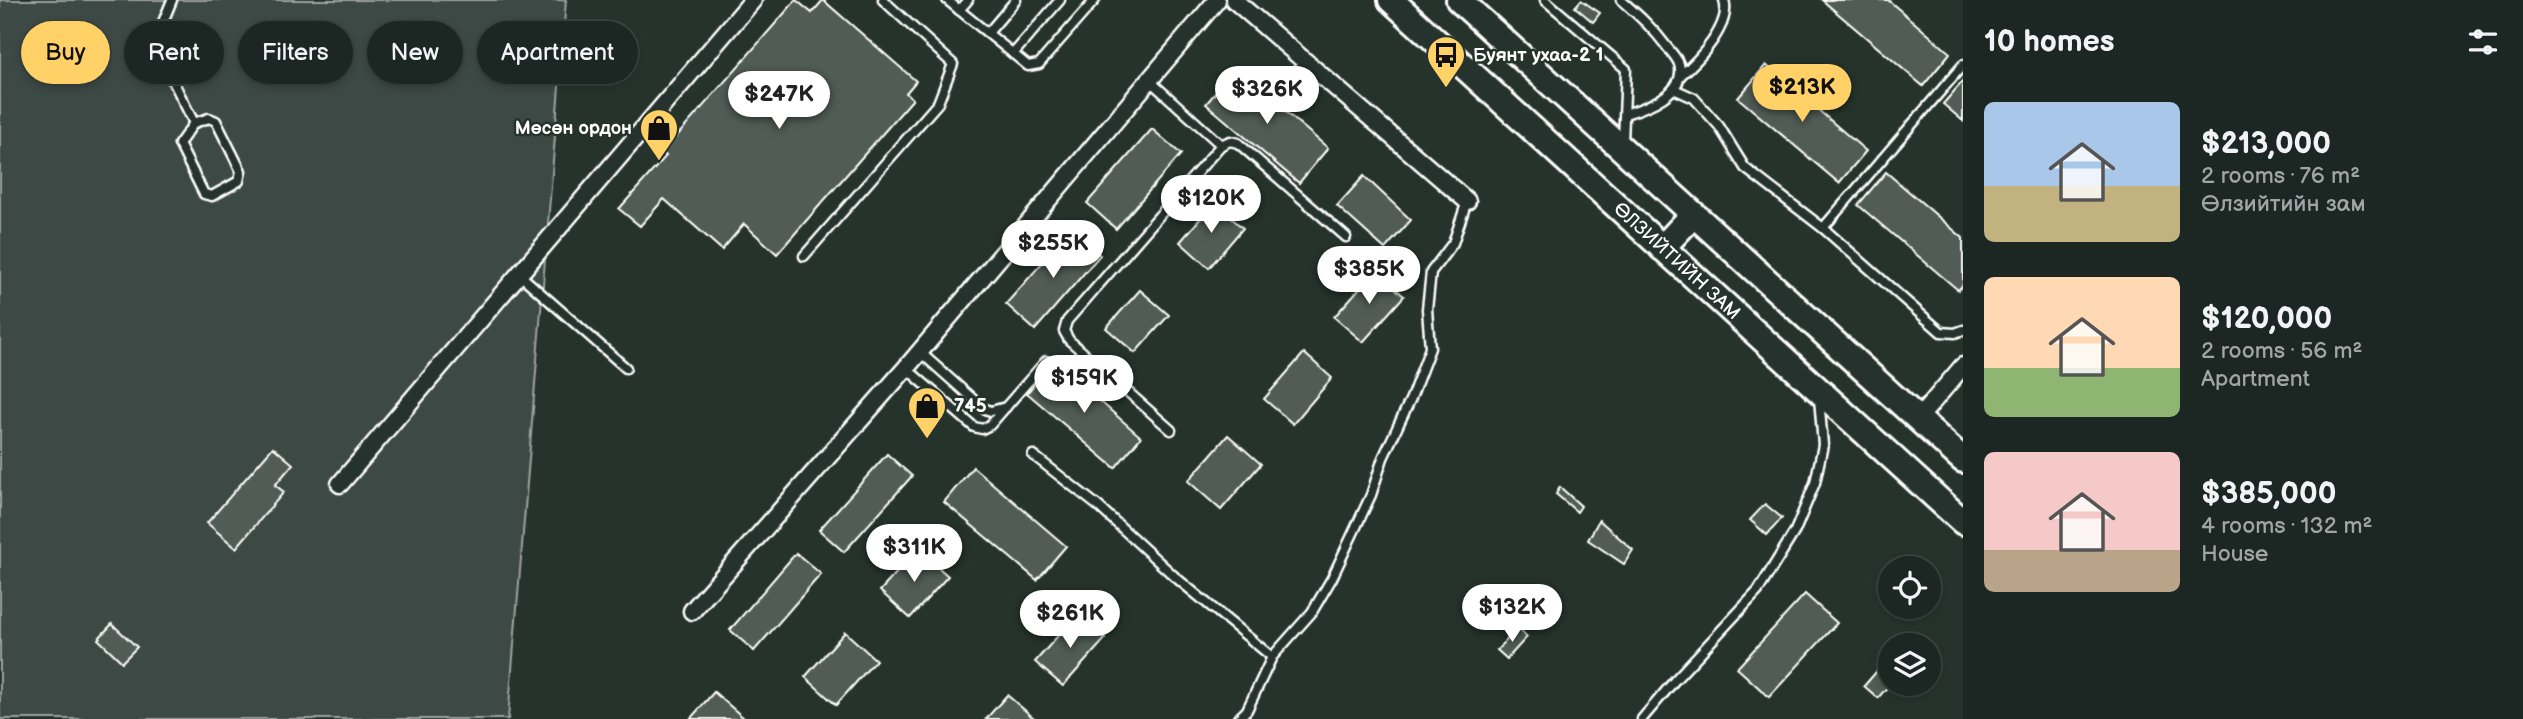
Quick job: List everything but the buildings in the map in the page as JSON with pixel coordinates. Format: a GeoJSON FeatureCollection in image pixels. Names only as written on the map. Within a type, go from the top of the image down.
{"type":"FeatureCollection","features":[{"type":"Feature","properties":{"kind":"highway","name":"ӨЛЗИЙТИЙН ЗАМ"},"geometry":{"type":"LineString","coordinates":[[1391,0],[1963,522]]}},
{"type":"Feature","properties":{"kind":"highway"},"geometry":{"type":"LineString","coordinates":[[1459,0],[1963,460]]}},
{"type":"Feature","properties":{"kind":"highway"},"geometry":{"type":"LineString","coordinates":[[1661,248],[1693,215]]}},
{"type":"Feature","properties":{"kind":"street"},"geometry":{"type":"LineString","coordinates":[[340,484],[752,0]]}},
{"type":"Feature","properties":{"kind":"street"},"geometry":{"type":"LineString","coordinates":[[692,611],[920,352],[1217,0]]}},
{"type":"Feature","properties":{"kind":"street"},"geometry":{"type":"LineString","coordinates":[[1234,0],[1467,201]]}},
{"type":"Feature","properties":{"kind":"street"},"geometry":{"type":"LineString","coordinates":[[1918,419],[1963,366]]}},
{"type":"Feature","properties":{"kind":"lane"},"geometry":{"type":"LineString","coordinates":[[172,0],[161,27],[166,69],[194,123]]}},
{"type":"Feature","properties":{"kind":"lane"},"geometry":{"type":"LineString","coordinates":[[804,256],[938,103],[950,75],[953,64],[883,0]]}},
{"type":"Feature","properties":{"kind":"lane"},"geometry":{"type":"LineString","coordinates":[[947,0],[1028,66],[1039,64],[1096,0]]}},
{"type":"Feature","properties":{"kind":"lane"},"geometry":{"type":"LineString","coordinates":[[959,10],[968,0]]}},
{"type":"Feature","properties":{"kind":"lane"},"geometry":{"type":"LineString","coordinates":[[988,33],[1016,0]]}},
{"type":"Feature","properties":{"kind":"lane"},"geometry":{"type":"LineString","coordinates":[[1013,54],[1060,0]]}},
{"type":"Feature","properties":{"kind":"lane"},"geometry":{"type":"LineString","coordinates":[[1545,0],[1626,69],[1622,149]]}},
{"type":"Feature","properties":{"kind":"lane"},"geometry":{"type":"LineString","coordinates":[[1621,0],[1649,23],[1679,63],[1680,76]]}},
{"type":"Feature","properties":{"kind":"lane"},"geometry":{"type":"LineString","coordinates":[[1625,114],[1658,100],[1674,89],[1680,76],[1696,63],[1724,22],[1724,0]]}},
{"type":"Feature","properties":{"kind":"lane"},"geometry":{"type":"LineString","coordinates":[[1823,228],[1963,65]]}},
{"type":"Feature","properties":{"kind":"lane"},"geometry":{"type":"LineString","coordinates":[[1149,80],[1222,145]]}},
{"type":"Feature","properties":{"kind":"lane"},"geometry":{"type":"LineString","coordinates":[[1674,89],[1694,98],[1719,126],[1745,168],[1823,228],[1941,331],[1955,333],[1963,330]]}},
{"type":"Feature","properties":{"kind":"lane"},"geometry":{"type":"LineString","coordinates":[[209,118],[216,121],[241,171],[239,181],[212,196],[204,194],[179,144],[194,123],[209,118]]}},
{"type":"Feature","properties":{"kind":"lane"},"geometry":{"type":"LineString","coordinates":[[1171,430],[1069,340],[1064,331],[1067,321],[1222,145],[1230,141],[1238,143],[1346,237]]}},
{"type":"Feature","properties":{"kind":"lane"},"geometry":{"type":"LineString","coordinates":[[1238,719],[1247,710],[1272,657],[1312,612],[1332,578],[1371,495],[1383,458],[1411,398],[1430,348],[1427,309],[1432,271],[1453,243],[1467,201]]}},
{"type":"Feature","properties":{"kind":"lane"},"geometry":{"type":"LineString","coordinates":[[519,274],[626,368]]}},
{"type":"Feature","properties":{"kind":"lane"},"geometry":{"type":"LineString","coordinates":[[920,352],[984,409],[990,411],[1007,406]]}},
{"type":"Feature","properties":{"kind":"lane"},"geometry":{"type":"LineString","coordinates":[[906,368],[974,427],[982,429],[990,425],[1046,361]]}},
{"type":"Feature","properties":{"kind":"lane"},"geometry":{"type":"LineString","coordinates":[[1642,719],[1758,591],[1795,531],[1815,484],[1823,445],[1819,391]]}},
{"type":"Feature","properties":{"kind":"lane"},"geometry":{"type":"LineString","coordinates":[[1033,455],[1098,506],[1174,576],[1272,657]]}},
{"type":"Feature","properties":{"kind":"shaded area"},"geometry":{"type":"Polygon","coordinates":[[[0,0],[566,0],[564,21],[477,21],[477,84],[559,84],[508,719],[0,719],[0,0]]]}},
{"type":"Feature","properties":{"kind":"place","name":"Буянт ухаа-2 1"},"geometry":{"type":"Point","coordinates":[1446,89]}},
{"type":"Feature","properties":{"kind":"place","name":"Мөсөн ордон"},"geometry":{"type":"Point","coordinates":[659,162]}},
{"type":"Feature","properties":{"kind":"place","name":"745"},"geometry":{"type":"Point","coordinates":[927,440]}}]}
